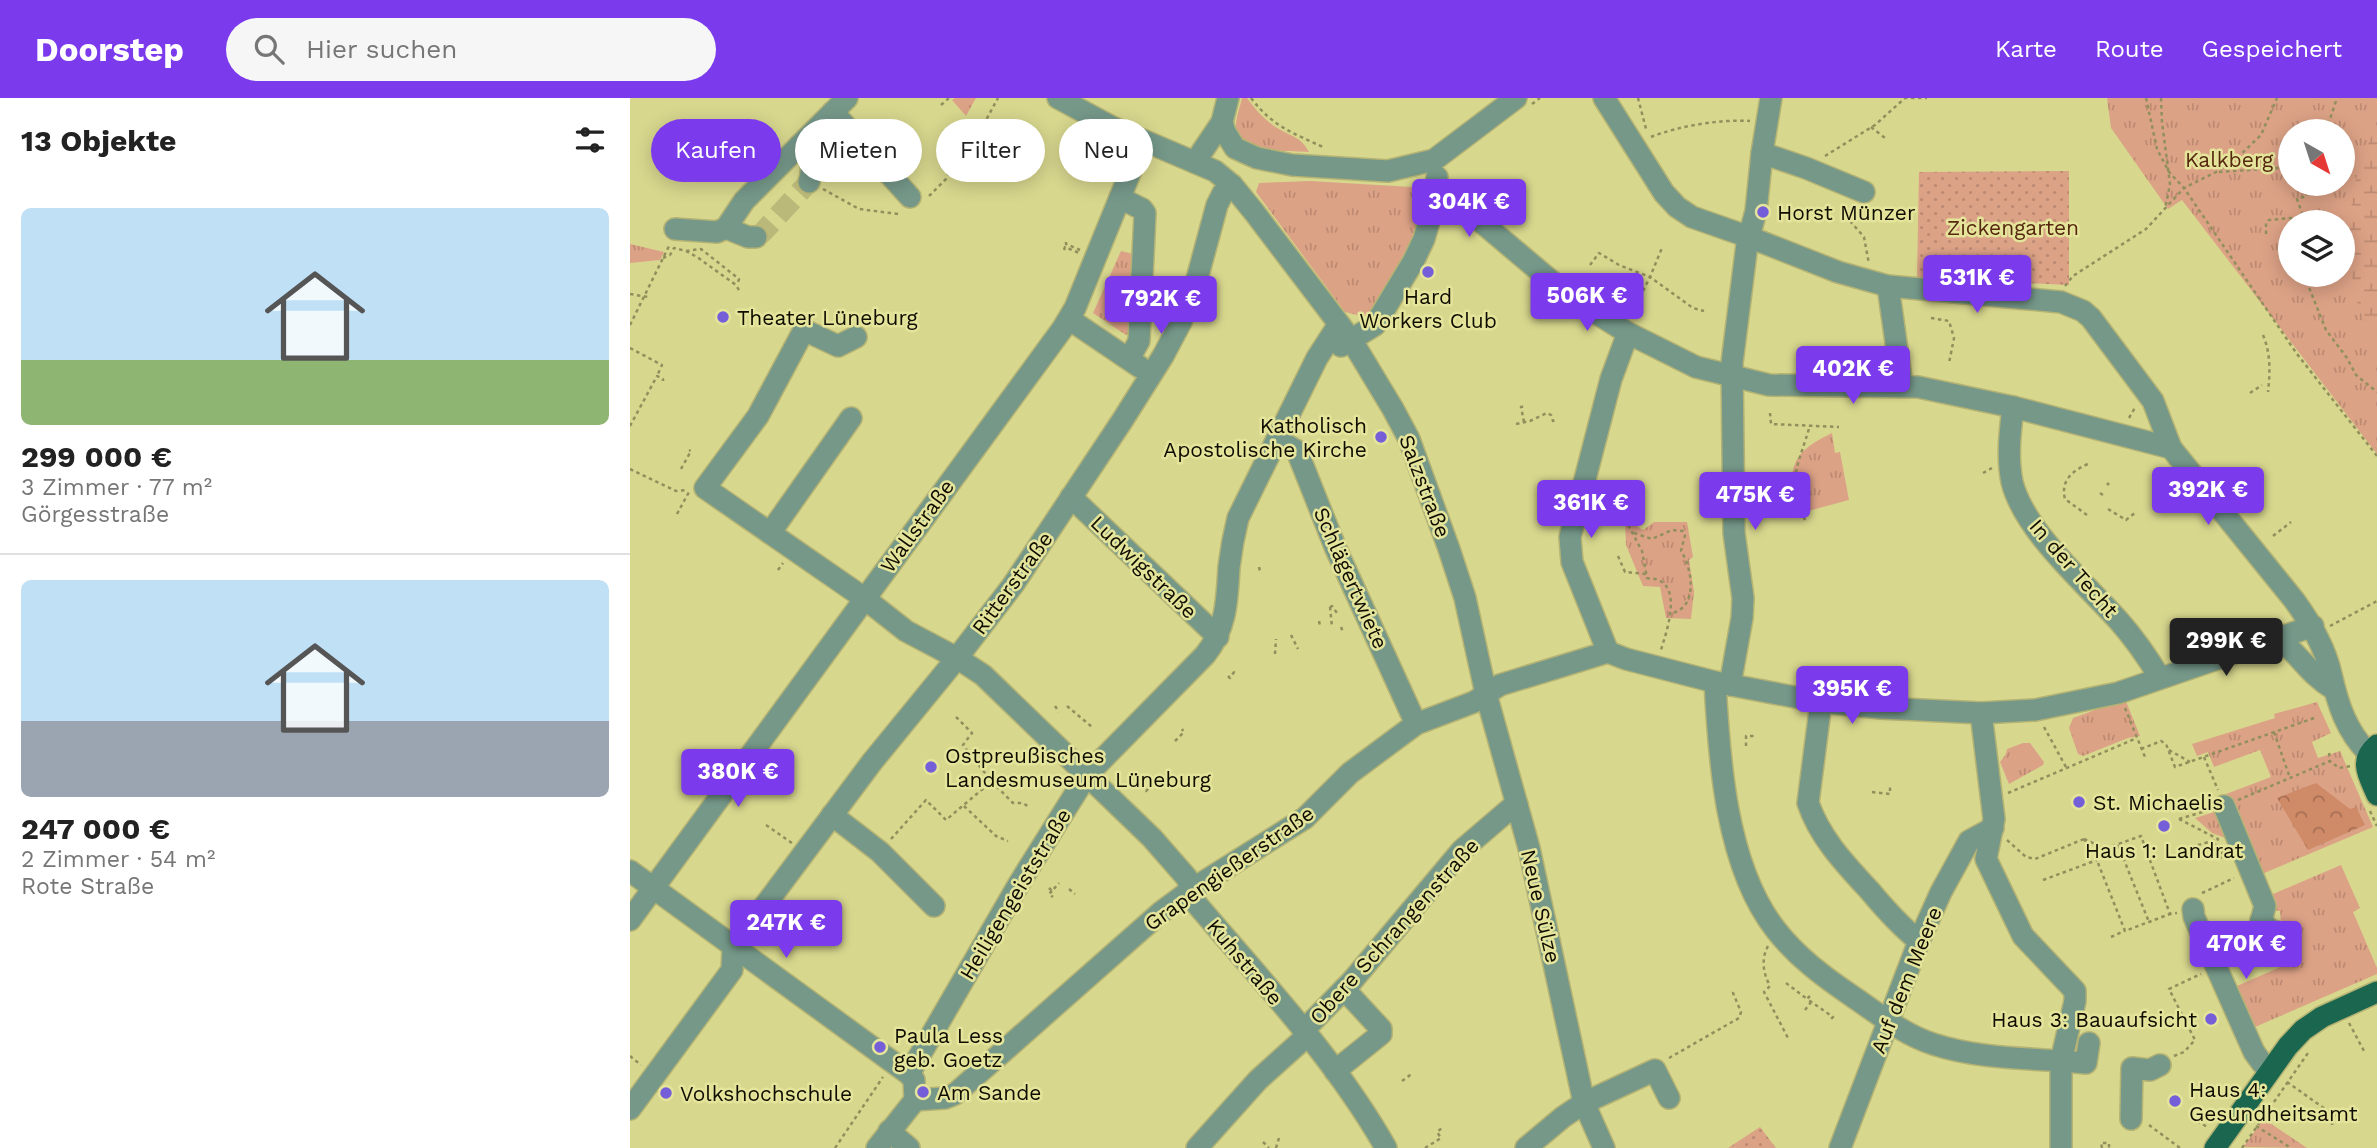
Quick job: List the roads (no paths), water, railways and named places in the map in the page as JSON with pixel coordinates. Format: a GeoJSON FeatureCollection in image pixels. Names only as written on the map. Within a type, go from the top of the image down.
{"type":"FeatureCollection","features":[{"type":"Feature","properties":{"kind":"main road"},"geometry":{"type":"LineString","coordinates":[[2365,755],[2366,768],[2377,795]]}},
{"type":"Feature","properties":{"kind":"main road"},"geometry":{"type":"LineString","coordinates":[[2215,1148],[2278,1076],[2303,1030],[2322,1017],[2377,992]]}},
{"type":"Feature","properties":{"kind":"street","name":"Salzstraße"},"geometry":{"type":"LineString","coordinates":[[1058,98],[1100,119]]}},
{"type":"Feature","properties":{"kind":"street"},"geometry":{"type":"LineString","coordinates":[[1195,162],[1222,122],[1228,98]]}},
{"type":"Feature","properties":{"kind":"street"},"geometry":{"type":"LineString","coordinates":[[1604,98],[1664,193],[1677,207],[1692,217],[1838,272],[1879,284],[2067,304],[2091,318],[2147,392],[2168,440],[2278,580],[2321,626],[2332,688],[2365,755]]}},
{"type":"Feature","properties":{"kind":"street"},"geometry":{"type":"LineString","coordinates":[[1771,98],[1731,376],[1734,533],[1743,598],[1742,618],[1722,683],[1719,754],[1736,846],[1755,895],[1779,934],[1814,968],[1888,1021],[1933,1044],[1958,1051],[2085,1063],[2089,1043]]}},
{"type":"Feature","properties":{"kind":"street"},"geometry":{"type":"LineString","coordinates":[[1222,122],[1235,148],[1257,158],[1292,165],[1388,171],[1434,160],[1503,102]]}},
{"type":"Feature","properties":{"kind":"street"},"geometry":{"type":"LineString","coordinates":[[826,119],[840,105],[910,197]]}},
{"type":"Feature","properties":{"kind":"street","name":"Salzstraße"},"geometry":{"type":"LineString","coordinates":[[1153,145],[1214,171],[1232,185],[1345,332],[1389,401],[1409,439],[1461,585],[1479,663]]}},
{"type":"Feature","properties":{"kind":"street"},"geometry":{"type":"LineString","coordinates":[[675,229],[717,232],[726,228],[744,201],[795,150]]}},
{"type":"Feature","properties":{"kind":"street"},"geometry":{"type":"LineString","coordinates":[[1762,153],[1864,192]]}},
{"type":"Feature","properties":{"kind":"street","name":"Heiligengeiststraße"},"geometry":{"type":"LineString","coordinates":[[909,1074],[1020,882],[1087,775],[1205,655],[1218,637],[1226,611],[1232,543],[1238,518],[1317,358],[1345,332],[1375,325],[1413,262],[1424,239],[1432,211],[1437,178],[1434,160]]}},
{"type":"Feature","properties":{"kind":"street"},"geometry":{"type":"LineString","coordinates":[[1214,171],[1292,165]]}},
{"type":"Feature","properties":{"kind":"street","name":"Wallstraße"},"geometry":{"type":"LineString","coordinates":[[630,920],[1069,319],[1126,182]]}},
{"type":"Feature","properties":{"kind":"street","name":"Ritterstraße"},"geometry":{"type":"LineString","coordinates":[[733,947],[893,735],[1013,585],[1152,374],[1181,322],[1197,279],[1217,205],[1223,193],[1232,185]]}},
{"type":"Feature","properties":{"kind":"street"},"geometry":{"type":"LineString","coordinates":[[1435,188],[1454,199],[1569,296],[1628,333],[1696,367],[1769,385],[1918,387],[2013,407],[2121,435],[2168,440]]}},
{"type":"Feature","properties":{"kind":"street"},"geometry":{"type":"LineString","coordinates":[[1120,198],[1142,209],[1144,213],[1139,341],[1129,359]]}},
{"type":"Feature","properties":{"kind":"street"},"geometry":{"type":"LineString","coordinates":[[726,228],[755,237]]}},
{"type":"Feature","properties":{"kind":"street"},"geometry":{"type":"LineString","coordinates":[[1879,284],[1902,385]]}},
{"type":"Feature","properties":{"kind":"street"},"geometry":{"type":"LineString","coordinates":[[1069,319],[1152,374]]}},
{"type":"Feature","properties":{"kind":"street","name":"Kuhstraße"},"geometry":{"type":"LineString","coordinates":[[856,337],[838,346],[805,327],[758,416],[705,488],[864,598],[906,631],[983,675],[1087,775],[1152,838],[1187,878],[1194,901],[1335,1071],[1370,1120],[1386,1148]]}},
{"type":"Feature","properties":{"kind":"street"},"geometry":{"type":"LineString","coordinates":[[1628,333],[1611,379],[1570,537],[1572,562],[1608,652],[1722,683],[1822,702],[1981,713],[2035,710],[2119,693],[2278,638],[2321,626]]}},
{"type":"Feature","properties":{"kind":"street","name":"In der Techt"},"geometry":{"type":"LineString","coordinates":[[2013,407],[2009,466],[2022,507],[2059,557],[2121,622],[2160,678]]}},
{"type":"Feature","properties":{"kind":"street"},"geometry":{"type":"LineString","coordinates":[[770,533],[851,418]]}},
{"type":"Feature","properties":{"kind":"street","name":"Schlägertwiete"},"geometry":{"type":"LineString","coordinates":[[1278,440],[1297,451],[1336,549],[1416,724]]}},
{"type":"Feature","properties":{"kind":"street","name":"Ludwigstraße"},"geometry":{"type":"LineString","coordinates":[[1071,497],[1218,637]]}},
{"type":"Feature","properties":{"kind":"street"},"geometry":{"type":"LineString","coordinates":[[2278,638],[2288,645],[2319,680],[2332,688]]}},
{"type":"Feature","properties":{"kind":"street","name":"Grapengießerstraße"},"geometry":{"type":"LineString","coordinates":[[915,1100],[945,1098],[955,1094],[1160,913],[1191,890],[1305,818],[1350,773],[1416,724],[1474,702],[1500,685],[1608,652]]}},
{"type":"Feature","properties":{"kind":"street","name":"Neue Sülze"},"geometry":{"type":"LineString","coordinates":[[1479,663],[1540,899],[1584,1103],[1604,1148]]}},
{"type":"Feature","properties":{"kind":"street"},"geometry":{"type":"LineString","coordinates":[[1822,702],[1808,803],[1823,835],[1839,857],[1904,930],[1919,941]]}},
{"type":"Feature","properties":{"kind":"street"},"geometry":{"type":"LineString","coordinates":[[1981,713],[1998,829],[1986,859],[2015,922],[2032,946],[2075,991],[2061,1061],[2061,1148]]}},
{"type":"Feature","properties":{"kind":"street","name":"Obere Schrangenstraße"},"geometry":{"type":"LineString","coordinates":[[1196,1148],[1258,1080],[1305,1034],[1462,850],[1516,801]]}},
{"type":"Feature","properties":{"kind":"street"},"geometry":{"type":"LineString","coordinates":[[2222,801],[2238,847],[2265,906],[2259,929],[2242,939],[2245,946]]}},
{"type":"Feature","properties":{"kind":"street"},"geometry":{"type":"LineString","coordinates":[[832,815],[880,852],[934,906]]}},
{"type":"Feature","properties":{"kind":"street","name":"Auf dem Meere"},"geometry":{"type":"LineString","coordinates":[[1840,1148],[1919,941],[1941,892],[1969,841],[1998,829]]}},
{"type":"Feature","properties":{"kind":"street"},"geometry":{"type":"LineString","coordinates":[[630,871],[909,1074],[914,1080],[915,1100],[883,1139],[909,1148]]}},
{"type":"Feature","properties":{"kind":"street"},"geometry":{"type":"LineString","coordinates":[[2193,909],[2194,917],[2254,1052],[2262,1063],[2278,1076]]}},
{"type":"Feature","properties":{"kind":"street"},"geometry":{"type":"LineString","coordinates":[[2261,920],[2269,929],[2286,936],[2289,943],[2286,950]]}},
{"type":"Feature","properties":{"kind":"street"},"geometry":{"type":"LineString","coordinates":[[630,1109],[732,970],[733,947]]}},
{"type":"Feature","properties":{"kind":"street"},"geometry":{"type":"LineString","coordinates":[[1335,1071],[1381,1034],[1381,1029],[1344,989]]}},
{"type":"Feature","properties":{"kind":"street"},"geometry":{"type":"LineString","coordinates":[[2131,1116],[2132,1068],[2151,1070],[2160,1065]]}},
{"type":"Feature","properties":{"kind":"street"},"geometry":{"type":"LineString","coordinates":[[1525,1148],[1584,1103],[1659,1066],[1669,1098]]}},
{"type":"Feature","properties":{"kind":"tunnel"},"geometry":{"type":"LineString","coordinates":[[756,237],[809,182]]}},
{"type":"Feature","properties":{"kind":"place","name":"Horst Münzer"},"geometry":{"type":"Point","coordinates":[1763,212]}},
{"type":"Feature","properties":{"kind":"place","name":"Hard Workers Club"},"geometry":{"type":"Point","coordinates":[1428,272]}},
{"type":"Feature","properties":{"kind":"place","name":"Theater Lüneburg"},"geometry":{"type":"Point","coordinates":[723,317]}},
{"type":"Feature","properties":{"kind":"place","name":"Katholisch Apostolische Kirche"},"geometry":{"type":"Point","coordinates":[1381,437]}},
{"type":"Feature","properties":{"kind":"place","name":"Ostpreußisches Landesmuseum Lüneburg"},"geometry":{"type":"Point","coordinates":[931,767]}},
{"type":"Feature","properties":{"kind":"place","name":"St. Michaelis"},"geometry":{"type":"Point","coordinates":[2079,802]}},
{"type":"Feature","properties":{"kind":"place","name":"Haus 1: Landrat"},"geometry":{"type":"Point","coordinates":[2164,826]}},
{"type":"Feature","properties":{"kind":"place","name":"Haus 3: Bauaufsicht"},"geometry":{"type":"Point","coordinates":[2211,1019]}},
{"type":"Feature","properties":{"kind":"place","name":"Paula Less geb. Goetz"},"geometry":{"type":"Point","coordinates":[880,1047]}},
{"type":"Feature","properties":{"kind":"place","name":"Am Sande"},"geometry":{"type":"Point","coordinates":[923,1092]}},
{"type":"Feature","properties":{"kind":"place","name":"Volkshochschule"},"geometry":{"type":"Point","coordinates":[666,1093]}},
{"type":"Feature","properties":{"kind":"place","name":"Haus 4: Gesundheitsamt"},"geometry":{"type":"Point","coordinates":[2175,1101]}},
{"type":"Feature","properties":{"kind":"park label","name":"Kalkberg"},"geometry":{"type":"Point","coordinates":[2229,159]}},
{"type":"Feature","properties":{"kind":"park label","name":"Zickengarten"},"geometry":{"type":"Point","coordinates":[2013,227]}}]}
